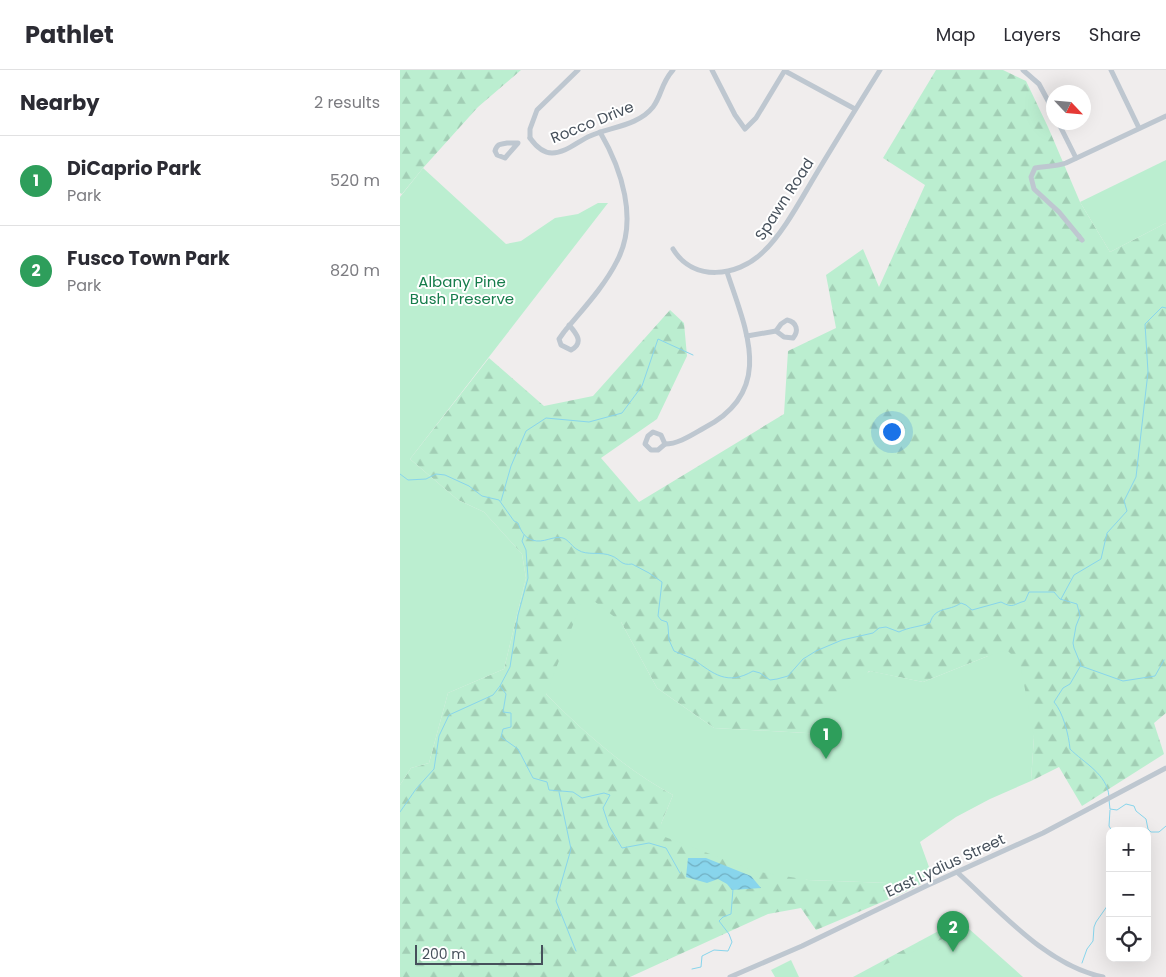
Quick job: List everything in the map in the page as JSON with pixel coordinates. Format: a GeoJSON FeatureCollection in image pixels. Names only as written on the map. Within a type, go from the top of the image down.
{"type":"FeatureCollection","features":[{"type":"Feature","properties":{"kind":"street"},"geometry":{"type":"LineString","coordinates":[[518,143],[530,138],[530,129],[537,110],[578,70]]}},
{"type":"Feature","properties":{"kind":"street","name":"Rocco Drive"},"geometry":{"type":"LineString","coordinates":[[530,138],[541,150],[549,153],[559,152],[600,132],[634,121],[652,108],[660,94],[662,84],[673,70]]}},
{"type":"Feature","properties":{"kind":"street"},"geometry":{"type":"LineString","coordinates":[[712,70],[735,115],[745,129],[756,118],[785,70],[855,109]]}},
{"type":"Feature","properties":{"kind":"street","name":"Spawn Road"},"geometry":{"type":"LineString","coordinates":[[673,250],[684,263],[710,273],[727,272],[758,257],[770,244],[798,204],[880,70]]}},
{"type":"Feature","properties":{"kind":"street"},"geometry":{"type":"LineString","coordinates":[[1023,70],[1039,84],[1046,97]]}},
{"type":"Feature","properties":{"kind":"street"},"geometry":{"type":"LineString","coordinates":[[1111,70],[1139,128]]}},
{"type":"Feature","properties":{"kind":"street"},"geometry":{"type":"LineString","coordinates":[[1082,240],[1059,212],[1034,189],[1031,177],[1035,168],[1043,166],[1056,167],[1166,116]]}},
{"type":"Feature","properties":{"kind":"street"},"geometry":{"type":"LineString","coordinates":[[1062,130],[1076,158]]}},
{"type":"Feature","properties":{"kind":"street"},"geometry":{"type":"LineString","coordinates":[[570,325],[578,336],[579,342],[577,347],[571,350],[561,345],[559,339],[609,275],[619,259],[626,228],[627,215],[622,185],[608,146],[600,132]]}},
{"type":"Feature","properties":{"kind":"street"},"geometry":{"type":"LineString","coordinates":[[666,444],[676,443],[720,420],[737,402],[744,390],[749,373],[750,356],[747,336],[727,272]]}},
{"type":"Feature","properties":{"kind":"street"},"geometry":{"type":"LineString","coordinates":[[747,336],[776,331]]}},
{"type":"Feature","properties":{"kind":"street","name":"East Lydius Street"},"geometry":{"type":"LineString","coordinates":[[730,977],[802,946],[1066,822],[1166,768]]}},
{"type":"Feature","properties":{"kind":"street"},"geometry":{"type":"LineString","coordinates":[[958,872],[1027,936],[1050,954],[1072,967],[1103,977]]}},
{"type":"Feature","properties":{"kind":"green space"},"geometry":{"type":"Polygon","coordinates":[[[400,70],[521,70],[478,107],[402,194],[400,193],[400,70]]]}},
{"type":"Feature","properties":{"kind":"green space"},"geometry":{"type":"Polygon","coordinates":[[[936,70],[1003,70],[1026,81],[1046,123],[1046,130],[1049,130],[1080,202],[1110,252],[1166,223],[1166,713],[1154,723],[1164,754],[1082,806],[1059,767],[1031,781],[1034,737],[988,656],[923,682],[869,671],[824,734],[714,728],[657,688],[621,622],[546,694],[576,723],[622,762],[673,795],[661,824],[808,880],[889,883],[901,894],[816,930],[801,908],[768,914],[630,977],[400,977],[400,785],[411,768],[429,763],[448,693],[504,669],[526,578],[522,554],[484,512],[458,500],[410,459],[489,358],[544,406],[593,396],[670,310],[684,323],[687,356],[657,419],[601,458],[639,502],[784,414],[788,351],[836,328],[826,275],[863,249],[879,287],[925,185],[883,158],[936,70]]]}},
{"type":"Feature","properties":{"kind":"green space"},"geometry":{"type":"Polygon","coordinates":[[[1166,160],[1166,223],[1110,252],[1080,202],[1166,160]]]}},
{"type":"Feature","properties":{"kind":"green space","name":"Albany Pine Bush Preserve"},"geometry":{"type":"Polygon","coordinates":[[[423,168],[506,244],[521,241],[555,218],[578,214],[598,203],[608,203],[410,459],[458,500],[484,512],[522,554],[526,578],[504,669],[448,693],[429,763],[411,768],[400,785],[400,197],[423,168]]]}},
{"type":"Feature","properties":{"kind":"green space"},"geometry":{"type":"Polygon","coordinates":[[[585,594],[621,622],[657,688],[714,728],[824,734],[825,704],[870,671],[923,682],[1007,650],[1020,663],[1034,737],[1031,781],[990,799],[956,817],[920,842],[933,878],[901,894],[888,883],[808,880],[755,871],[665,837],[661,824],[673,795],[622,762],[576,723],[546,694],[585,594]]]}},
{"type":"Feature","properties":{"kind":"green space"},"geometry":{"type":"Polygon","coordinates":[[[959,920],[1023,977],[853,977],[959,920]]]}},
{"type":"Feature","properties":{"kind":"green space"},"geometry":{"type":"Polygon","coordinates":[[[967,928],[1020,977],[857,977],[967,928]]]}},
{"type":"Feature","properties":{"kind":"green space"},"geometry":{"type":"Polygon","coordinates":[[[791,960],[799,977],[775,977],[771,970],[791,960]]]}},
{"type":"Feature","properties":{"kind":"water"},"geometry":{"type":"Polygon","coordinates":[[[688,858],[706,858],[751,876],[761,888],[732,890],[727,884],[718,879],[707,883],[686,877],[688,858]]]}},
{"type":"Feature","properties":{"kind":"waterway"},"geometry":{"type":"LineString","coordinates":[[1061,599],[1074,575],[1101,559],[1107,533],[1127,511],[1124,501],[1136,477],[1148,372],[1145,324],[1162,307],[1166,308]]}},
{"type":"Feature","properties":{"kind":"waterway"},"geometry":{"type":"LineString","coordinates":[[501,501],[511,466],[526,431],[546,418],[589,422],[622,413],[642,386],[658,339],[693,355]]}},
{"type":"Feature","properties":{"kind":"waterway"},"geometry":{"type":"LineString","coordinates":[[400,474],[408,480],[426,479],[436,474],[445,475],[469,486],[482,496],[499,500],[529,539],[540,541],[559,537],[563,538],[582,552],[615,557],[623,563],[632,564],[649,573],[662,582],[658,616],[661,620],[667,622],[669,640],[674,651],[693,659],[714,673],[728,678],[736,678],[753,671],[760,673],[770,680],[777,679],[788,676],[803,659],[816,651],[842,640],[873,633],[879,628],[886,627],[899,632],[930,623],[935,614],[961,603],[972,610],[1001,602],[1011,606],[1025,601],[1029,592],[1054,592],[1060,599],[1077,604],[1080,616],[1073,643],[1081,665],[1070,684],[1063,688],[1054,702],[1065,724],[1070,749],[1104,781],[1109,796]]}},
{"type":"Feature","properties":{"kind":"waterway"},"geometry":{"type":"LineString","coordinates":[[524,535],[522,541],[526,550],[528,578],[518,615],[510,667],[500,686],[506,694],[503,712],[511,713],[511,727],[503,729],[501,737],[518,749],[533,778],[547,782],[549,790],[573,792],[582,798],[604,793],[610,795],[603,808],[609,826],[622,848],[649,843],[666,848],[680,873]]}},
{"type":"Feature","properties":{"kind":"waterway"},"geometry":{"type":"LineString","coordinates":[[1081,666],[1123,681],[1155,676],[1164,660]]}},
{"type":"Feature","properties":{"kind":"waterway"},"geometry":{"type":"LineString","coordinates":[[400,812],[416,789],[434,769],[439,736],[449,715],[493,695],[500,686]]}},
{"type":"Feature","properties":{"kind":"waterway"},"geometry":{"type":"LineString","coordinates":[[559,792],[571,849],[556,901],[576,951]]}},
{"type":"Feature","properties":{"kind":"waterway"},"geometry":{"type":"LineString","coordinates":[[1109,800],[1110,809],[1117,810],[1126,804],[1134,806],[1136,811],[1146,819],[1148,829],[1151,832],[1159,832],[1166,826]]}},
{"type":"Feature","properties":{"kind":"waterway"},"geometry":{"type":"LineString","coordinates":[[1110,810],[1110,827]]}},
{"type":"Feature","properties":{"kind":"waterway"},"geometry":{"type":"LineString","coordinates":[[692,969],[701,967],[702,956],[714,950],[728,951],[732,942],[729,934],[719,921],[731,914],[733,889]]}},
{"type":"Feature","properties":{"kind":"waterway"},"geometry":{"type":"LineString","coordinates":[[1082,963],[1087,949],[1093,941],[1096,922],[1106,908]]}},
{"type":"Feature","properties":{"kind":"place","name":"DiCaprio Park"},"geometry":{"type":"Point","coordinates":[826,759]}},
{"type":"Feature","properties":{"kind":"place","name":"Fusco Town Park"},"geometry":{"type":"Point","coordinates":[953,952]}}]}
